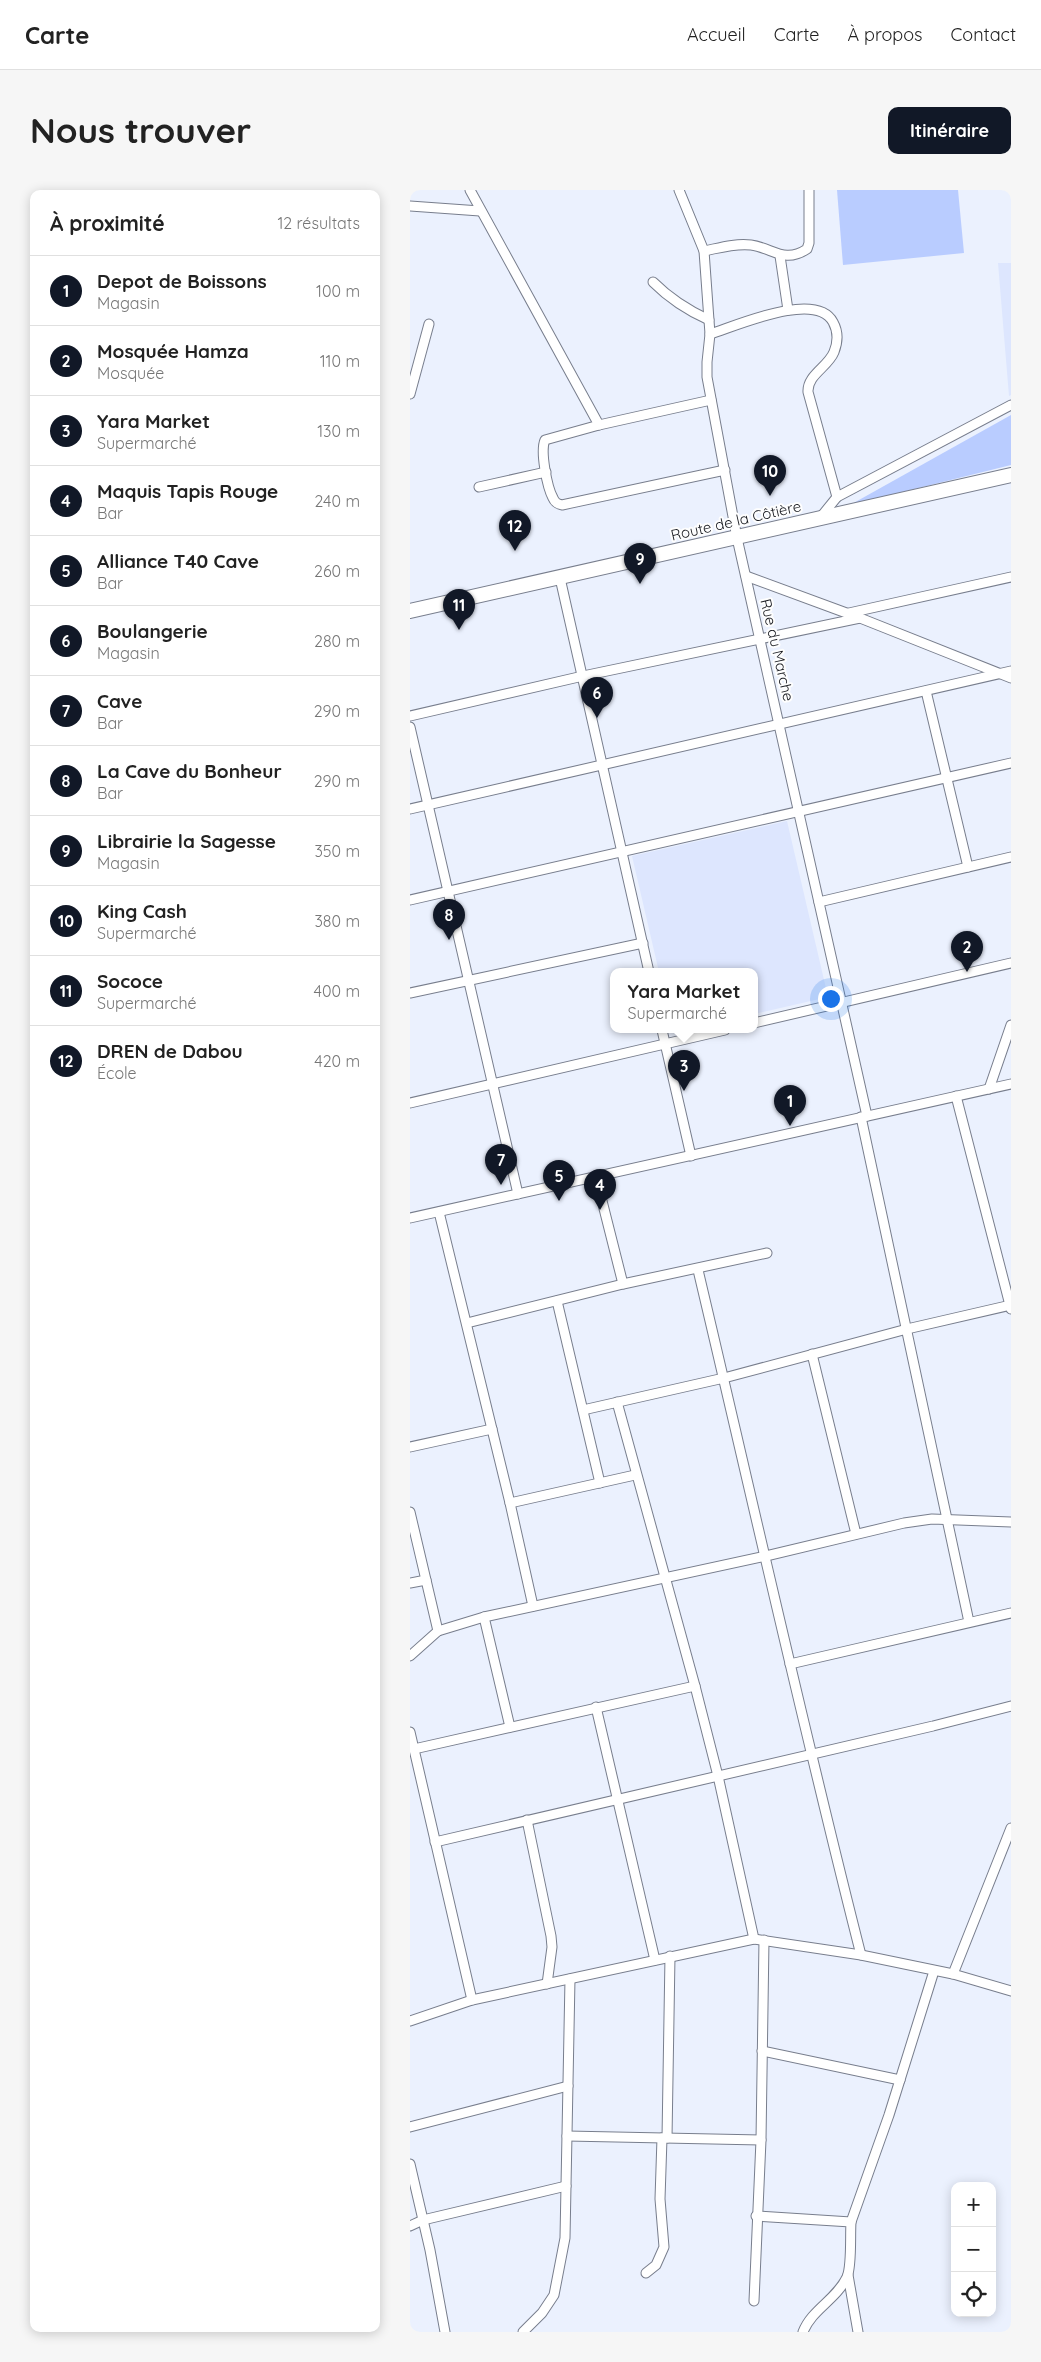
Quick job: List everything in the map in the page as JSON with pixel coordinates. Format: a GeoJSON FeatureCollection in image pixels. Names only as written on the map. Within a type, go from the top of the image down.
{"type":"FeatureCollection","features":[{"type":"Feature","properties":{"kind":"main road","name":"Route de la Côtière"},"geometry":{"type":"LineString","coordinates":[[410,611],[1011,475]]}},
{"type":"Feature","properties":{"kind":"street"},"geometry":{"type":"LineString","coordinates":[[470,190],[599,425]]}},
{"type":"Feature","properties":{"kind":"street","name":"Rue du Marche"},"geometry":{"type":"LineString","coordinates":[[679,190],[704,251],[710,320],[707,362],[711,400],[737,538],[842,1003],[907,1329],[969,1622]]}},
{"type":"Feature","properties":{"kind":"street"},"geometry":{"type":"LineString","coordinates":[[704,251],[739,244],[751,245],[780,256],[802,252],[807,249],[810,190]]}},
{"type":"Feature","properties":{"kind":"street"},"geometry":{"type":"LineString","coordinates":[[410,206],[480,211]]}},
{"type":"Feature","properties":{"kind":"street"},"geometry":{"type":"LineString","coordinates":[[780,256],[788,310]]}},
{"type":"Feature","properties":{"kind":"street"},"geometry":{"type":"LineString","coordinates":[[653,282],[690,312],[710,320]]}},
{"type":"Feature","properties":{"kind":"street"},"geometry":{"type":"LineString","coordinates":[[710,334],[788,310],[812,309],[823,312],[831,318],[838,338],[831,359],[808,386],[837,497]]}},
{"type":"Feature","properties":{"kind":"street"},"geometry":{"type":"LineString","coordinates":[[410,394],[429,324]]}},
{"type":"Feature","properties":{"kind":"street"},"geometry":{"type":"LineString","coordinates":[[711,400],[599,425],[546,440],[543,452],[546,472],[552,498],[556,503],[562,505],[725,470]]}},
{"type":"Feature","properties":{"kind":"street"},"geometry":{"type":"LineString","coordinates":[[818,520],[837,497],[1011,405]]}},
{"type":"Feature","properties":{"kind":"street"},"geometry":{"type":"LineString","coordinates":[[479,487],[546,472]]}},
{"type":"Feature","properties":{"kind":"street"},"geometry":{"type":"LineString","coordinates":[[746,576],[860,618],[1011,678]]}},
{"type":"Feature","properties":{"kind":"street"},"geometry":{"type":"LineString","coordinates":[[849,614],[1011,577]]}},
{"type":"Feature","properties":{"kind":"street"},"geometry":{"type":"LineString","coordinates":[[560,578],[649,968]]}},
{"type":"Feature","properties":{"kind":"street"},"geometry":{"type":"LineString","coordinates":[[410,716],[583,676],[860,618]]}},
{"type":"Feature","properties":{"kind":"street"},"geometry":{"type":"LineString","coordinates":[[410,809],[1011,671]]}},
{"type":"Feature","properties":{"kind":"street"},"geometry":{"type":"LineString","coordinates":[[926,691],[968,867]]}},
{"type":"Feature","properties":{"kind":"street"},"geometry":{"type":"LineString","coordinates":[[410,726],[518,1194]]}},
{"type":"Feature","properties":{"kind":"street"},"geometry":{"type":"LineString","coordinates":[[410,900],[1011,763]]}},
{"type":"Feature","properties":{"kind":"street"},"geometry":{"type":"LineString","coordinates":[[819,902],[1011,856]]}},
{"type":"Feature","properties":{"kind":"street"},"geometry":{"type":"LineString","coordinates":[[410,993],[643,943]]}},
{"type":"Feature","properties":{"kind":"street"},"geometry":{"type":"LineString","coordinates":[[758,1022],[1011,963]]}},
{"type":"Feature","properties":{"kind":"street"},"geometry":{"type":"LineString","coordinates":[[989,1089],[1011,1025]]}},
{"type":"Feature","properties":{"kind":"street"},"geometry":{"type":"LineString","coordinates":[[663,1033],[691,1156]]}},
{"type":"Feature","properties":{"kind":"street"},"geometry":{"type":"LineString","coordinates":[[410,1103],[712,1033]]}},
{"type":"Feature","properties":{"kind":"street"},"geometry":{"type":"LineString","coordinates":[[410,1218],[1011,1084]]}},
{"type":"Feature","properties":{"kind":"street"},"geometry":{"type":"LineString","coordinates":[[583,1410],[724,1378],[907,1329],[1011,1306],[956,1096]]}},
{"type":"Feature","properties":{"kind":"street"},"geometry":{"type":"LineString","coordinates":[[596,1177],[623,1284]]}},
{"type":"Feature","properties":{"kind":"street"},"geometry":{"type":"LineString","coordinates":[[439,1212],[510,1503],[533,1606]]}},
{"type":"Feature","properties":{"kind":"street"},"geometry":{"type":"LineString","coordinates":[[467,1323],[623,1284],[698,1270],[767,1253]]}},
{"type":"Feature","properties":{"kind":"street"},"geometry":{"type":"LineString","coordinates":[[698,1270],[766,1556],[810,1754],[861,1955]]}},
{"type":"Feature","properties":{"kind":"street"},"geometry":{"type":"LineString","coordinates":[[556,1300],[600,1483]]}},
{"type":"Feature","properties":{"kind":"street"},"geometry":{"type":"LineString","coordinates":[[812,1354],[856,1534]]}},
{"type":"Feature","properties":{"kind":"street"},"geometry":{"type":"LineString","coordinates":[[617,1402],[718,1776],[754,1939]]}},
{"type":"Feature","properties":{"kind":"street"},"geometry":{"type":"LineString","coordinates":[[410,1447],[492,1429]]}},
{"type":"Feature","properties":{"kind":"street"},"geometry":{"type":"LineString","coordinates":[[510,1503],[636,1475]]}},
{"type":"Feature","properties":{"kind":"street"},"geometry":{"type":"LineString","coordinates":[[410,1512],[438,1631]]}},
{"type":"Feature","properties":{"kind":"street"},"geometry":{"type":"LineString","coordinates":[[410,1656],[438,1631],[484,1617],[766,1556],[904,1523],[948,1518],[1011,1522]]}},
{"type":"Feature","properties":{"kind":"street"},"geometry":{"type":"LineString","coordinates":[[410,1584],[426,1580]]}},
{"type":"Feature","properties":{"kind":"street"},"geometry":{"type":"LineString","coordinates":[[790,1664],[1011,1613]]}},
{"type":"Feature","properties":{"kind":"street"},"geometry":{"type":"LineString","coordinates":[[484,1617],[510,1727]]}},
{"type":"Feature","properties":{"kind":"street"},"geometry":{"type":"LineString","coordinates":[[414,1749],[695,1686]]}},
{"type":"Feature","properties":{"kind":"street"},"geometry":{"type":"LineString","coordinates":[[436,1842],[1011,1706]]}},
{"type":"Feature","properties":{"kind":"street"},"geometry":{"type":"LineString","coordinates":[[596,1707],[654,1960]]}},
{"type":"Feature","properties":{"kind":"street"},"geometry":{"type":"LineString","coordinates":[[410,1732],[472,2000]]}},
{"type":"Feature","properties":{"kind":"street"},"geometry":{"type":"LineString","coordinates":[[527,1820],[551,1936],[552,1947],[547,1984]]}},
{"type":"Feature","properties":{"kind":"street"},"geometry":{"type":"LineString","coordinates":[[953,1974],[1011,1828]]}},
{"type":"Feature","properties":{"kind":"street"},"geometry":{"type":"LineString","coordinates":[[410,2021],[472,2000],[754,1939],[861,1955],[953,1974],[1011,1991]]}},
{"type":"Feature","properties":{"kind":"street"},"geometry":{"type":"LineString","coordinates":[[754,2301],[756,2216],[761,2140],[764,1940]]}},
{"type":"Feature","properties":{"kind":"street"},"geometry":{"type":"LineString","coordinates":[[646,2273],[656,2265],[664,2247],[660,2198],[664,2138],[670,1956]]}},
{"type":"Feature","properties":{"kind":"street"},"geometry":{"type":"LineString","coordinates":[[858,2332],[848,2275],[851,2222],[900,2080],[934,1971]]}},
{"type":"Feature","properties":{"kind":"street"},"geometry":{"type":"LineString","coordinates":[[523,2332],[542,2313],[554,2295],[565,2238],[570,1979]]}},
{"type":"Feature","properties":{"kind":"street"},"geometry":{"type":"LineString","coordinates":[[762,2051],[900,2080]]}},
{"type":"Feature","properties":{"kind":"street"},"geometry":{"type":"LineString","coordinates":[[410,2127],[568,2086]]}},
{"type":"Feature","properties":{"kind":"street"},"geometry":{"type":"LineString","coordinates":[[567,2136],[761,2140]]}},
{"type":"Feature","properties":{"kind":"street"},"geometry":{"type":"LineString","coordinates":[[410,2164],[445,2332]]}},
{"type":"Feature","properties":{"kind":"street"},"geometry":{"type":"LineString","coordinates":[[410,2226],[423,2220],[566,2186]]}},
{"type":"Feature","properties":{"kind":"street"},"geometry":{"type":"LineString","coordinates":[[756,2216],[851,2222]]}},
{"type":"Feature","properties":{"kind":"street"},"geometry":{"type":"LineString","coordinates":[[803,2332],[807,2321],[838,2291],[848,2275]]}},
{"type":"Feature","properties":{"kind":"shaded area"},"geometry":{"type":"Polygon","coordinates":[[[837,190],[958,190],[964,253],[843,265],[837,190]]]}},
{"type":"Feature","properties":{"kind":"shaded area"},"geometry":{"type":"Polygon","coordinates":[[[998,263],[1011,263],[1011,395],[1009,396],[998,263]]]}},
{"type":"Feature","properties":{"kind":"shaded area"},"geometry":{"type":"Polygon","coordinates":[[[1011,415],[1011,465],[850,505],[1011,415]]]}},
{"type":"Feature","properties":{"kind":"shaded area"},"geometry":{"type":"Polygon","coordinates":[[[787,821],[828,997],[758,1013],[758,968],[658,968],[632,856],[787,821]]]}},
{"type":"Feature","properties":{"kind":"place","name":"King Cash"},"geometry":{"type":"Point","coordinates":[770,496]}},
{"type":"Feature","properties":{"kind":"place","name":"DREN de Dabou"},"geometry":{"type":"Point","coordinates":[515,551]}},
{"type":"Feature","properties":{"kind":"place","name":"Librairie la Sagesse"},"geometry":{"type":"Point","coordinates":[640,584]}},
{"type":"Feature","properties":{"kind":"place","name":"Sococe"},"geometry":{"type":"Point","coordinates":[459,630]}},
{"type":"Feature","properties":{"kind":"place","name":"Boulangerie"},"geometry":{"type":"Point","coordinates":[597,718]}},
{"type":"Feature","properties":{"kind":"place","name":"La Cave du Bonheur"},"geometry":{"type":"Point","coordinates":[449,940]}},
{"type":"Feature","properties":{"kind":"place","name":"Mosquée Hamza"},"geometry":{"type":"Point","coordinates":[967,972]}},
{"type":"Feature","properties":{"kind":"place","name":"Yara Market"},"geometry":{"type":"Point","coordinates":[684,1091]}},
{"type":"Feature","properties":{"kind":"place","name":"Depot de Boissons"},"geometry":{"type":"Point","coordinates":[790,1126]}},
{"type":"Feature","properties":{"kind":"place","name":"Cave"},"geometry":{"type":"Point","coordinates":[501,1185]}},
{"type":"Feature","properties":{"kind":"place","name":"Alliance T40 Cave"},"geometry":{"type":"Point","coordinates":[559,1201]}},
{"type":"Feature","properties":{"kind":"place","name":"Maquis Tapis Rouge"},"geometry":{"type":"Point","coordinates":[600,1210]}}]}
